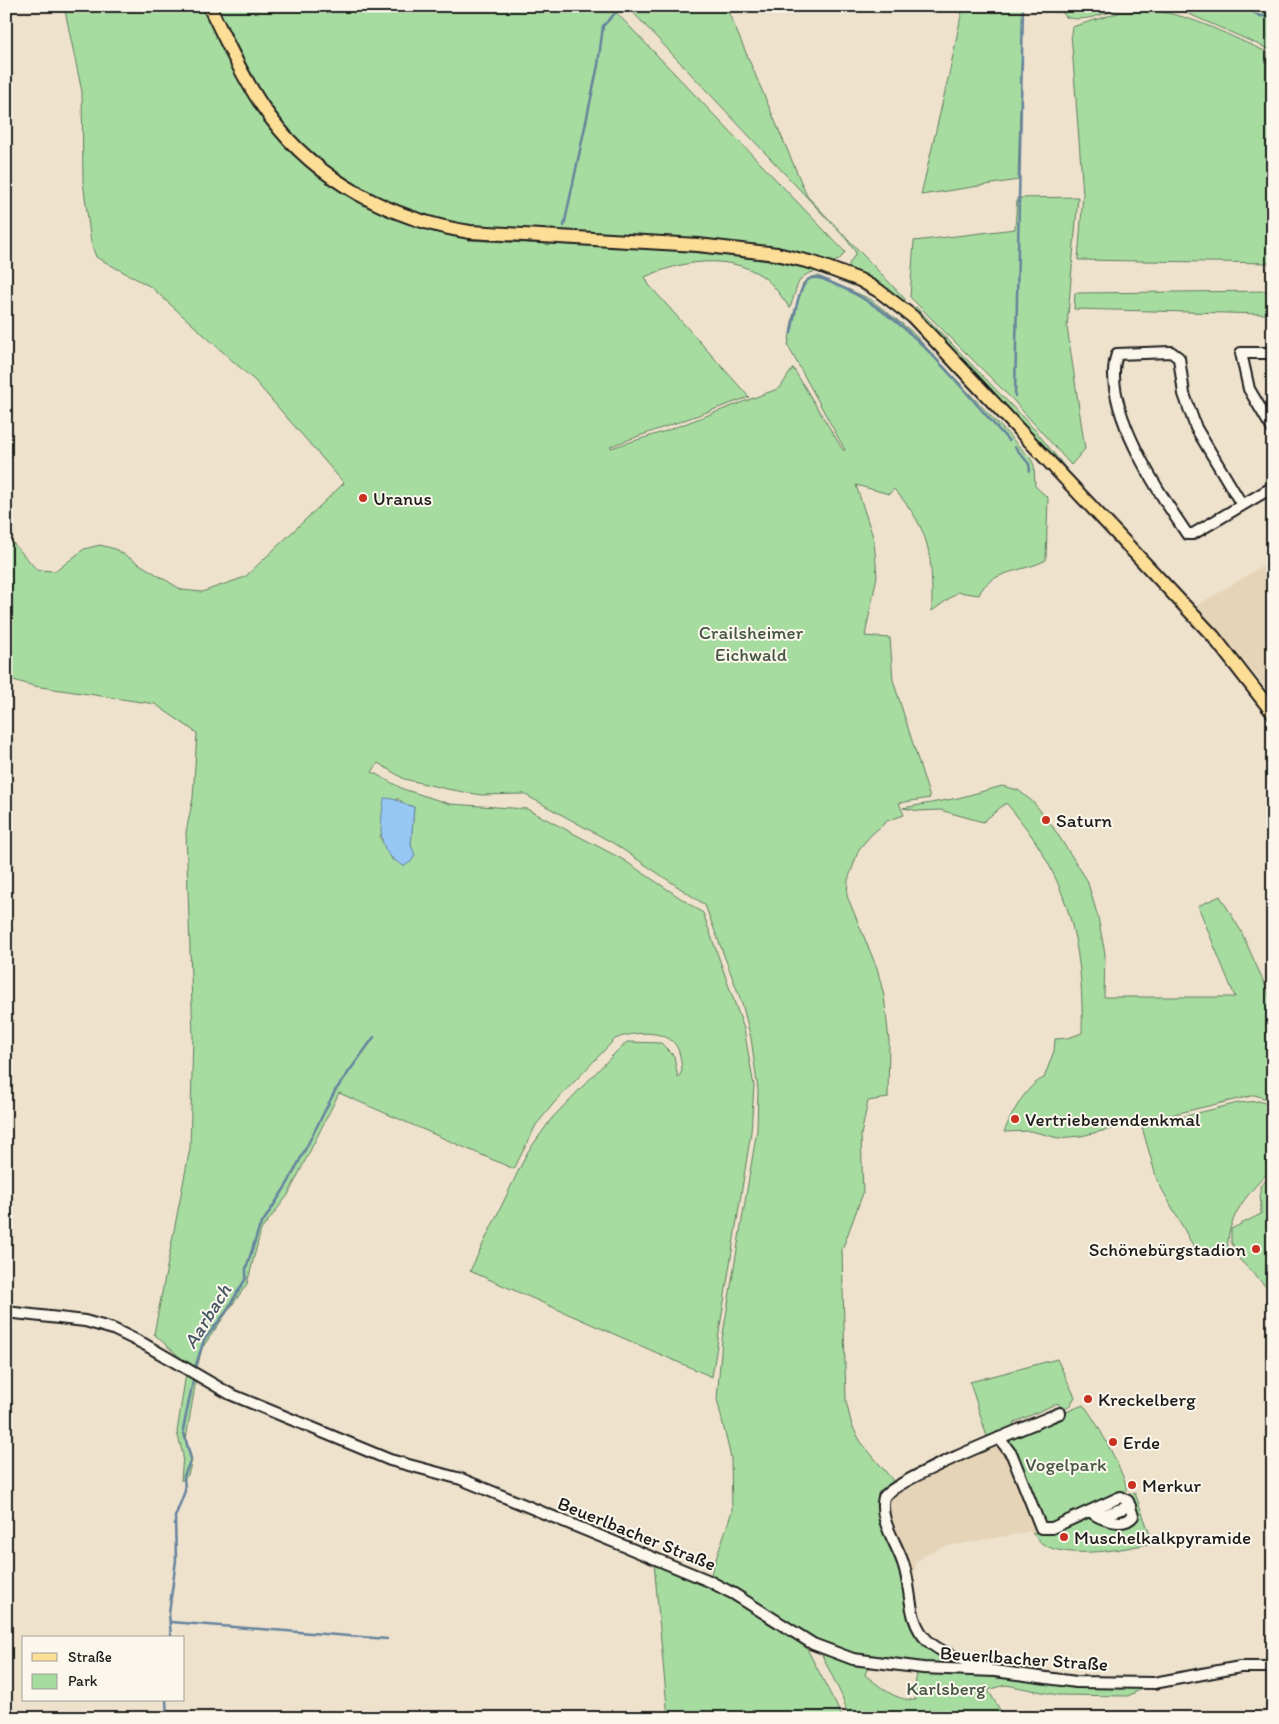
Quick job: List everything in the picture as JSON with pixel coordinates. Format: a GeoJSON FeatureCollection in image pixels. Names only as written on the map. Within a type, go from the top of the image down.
{"type":"FeatureCollection","features":[{"type":"Feature","properties":{"kind":"main road"},"geometry":{"type":"LineString","coordinates":[[209,6],[244,76],[270,117],[297,148],[354,192],[396,213],[445,228],[470,232],[698,245],[777,254],[840,271],[879,291],[913,317],[1213,636],[1273,713]]}},
{"type":"Feature","properties":{"kind":"street"},"geometry":{"type":"LineString","coordinates":[[1242,505],[1196,428],[1184,394],[1179,358],[1171,352],[1117,354],[1115,360],[1116,391],[1126,429],[1139,456],[1188,534],[1193,534],[1273,487]]}},
{"type":"Feature","properties":{"kind":"street"},"geometry":{"type":"LineString","coordinates":[[1273,353],[1241,353],[1249,389],[1273,430]]}},
{"type":"Feature","properties":{"kind":"street","name":"Beuerlbacher Straße"},"geometry":{"type":"LineString","coordinates":[[6,1312],[78,1320],[113,1329],[144,1344],[230,1394],[390,1460],[461,1479],[707,1580],[734,1594],[812,1644],[853,1659],[923,1668],[995,1671],[1076,1682],[1154,1683],[1240,1667],[1273,1667]]}},
{"type":"Feature","properties":{"kind":"street"},"geometry":{"type":"LineString","coordinates":[[995,1671],[943,1651],[922,1635],[912,1609],[904,1563],[883,1509],[884,1497],[893,1488],[999,1438],[1060,1413]]}},
{"type":"Feature","properties":{"kind":"street"},"geometry":{"type":"LineString","coordinates":[[999,1438],[1012,1455],[1037,1522],[1044,1530],[1121,1497],[1126,1498],[1133,1516],[1126,1522],[1120,1522],[1090,1511]]}},
{"type":"Feature","properties":{"kind":"shaded area"},"geometry":{"type":"Polygon","coordinates":[[[1273,560],[1273,696],[1196,606],[1273,560]]]}},
{"type":"Feature","properties":{"kind":"shaded area"},"geometry":{"type":"Polygon","coordinates":[[[1000,1440],[1039,1530],[943,1547],[926,1554],[916,1563],[912,1587],[886,1519],[885,1500],[898,1488],[1000,1440]]]}},
{"type":"Feature","properties":{"kind":"green space"},"geometry":{"type":"Polygon","coordinates":[[[64,6],[610,6],[845,252],[839,260],[831,263],[760,247],[608,233],[584,235],[466,228],[468,240],[690,252],[779,263],[823,271],[807,274],[802,278],[790,308],[766,279],[734,264],[704,262],[689,264],[659,271],[645,277],[649,285],[749,397],[611,446],[611,448],[663,432],[780,388],[793,368],[843,450],[845,450],[788,346],[793,316],[803,283],[811,277],[818,276],[870,299],[910,330],[1031,459],[1034,465],[1035,486],[1048,498],[1046,560],[999,576],[984,587],[979,595],[958,592],[932,611],[930,560],[923,532],[916,518],[894,489],[889,494],[856,485],[874,540],[877,576],[865,636],[890,638],[893,680],[930,798],[899,803],[904,815],[887,821],[871,835],[859,849],[848,880],[847,896],[877,968],[884,996],[889,1040],[888,1098],[868,1101],[861,1135],[863,1193],[842,1250],[846,1401],[852,1426],[861,1442],[895,1483],[884,1490],[877,1505],[881,1525],[902,1577],[911,1621],[918,1639],[938,1654],[995,1671],[1154,1683],[1128,1696],[1058,1695],[1006,1685],[988,1690],[1005,1718],[849,1718],[842,1696],[821,1653],[837,1659],[841,1653],[818,1643],[713,1580],[711,1574],[732,1511],[731,1458],[717,1399],[722,1340],[757,1130],[758,1090],[751,1038],[742,1003],[705,905],[613,843],[524,794],[481,795],[447,789],[404,779],[378,763],[372,772],[403,789],[450,804],[527,809],[622,859],[703,913],[744,1029],[754,1086],[751,1132],[712,1377],[470,1271],[527,1153],[552,1118],[616,1052],[627,1042],[661,1043],[674,1056],[678,1078],[682,1071],[680,1054],[675,1044],[663,1036],[646,1033],[615,1039],[554,1103],[536,1125],[514,1169],[339,1093],[288,1195],[261,1230],[247,1284],[202,1348],[196,1372],[154,1334],[190,1148],[193,1036],[186,832],[193,798],[197,733],[155,704],[34,686],[6,678],[6,535],[37,570],[56,571],[84,549],[100,545],[115,549],[182,590],[202,592],[245,577],[344,483],[255,381],[151,287],[96,257],[91,243],[83,181],[82,92],[64,6]],[[397,798],[380,837],[393,861],[411,846],[414,807],[405,804],[397,798]],[[871,1667],[867,1669],[865,1675],[895,1696],[916,1700],[914,1693],[917,1672],[871,1667]]]}},
{"type":"Feature","properties":{"kind":"green space"},"geometry":{"type":"Polygon","coordinates":[[[627,6],[726,6],[807,196],[905,299],[904,304],[846,269],[856,253],[847,240],[627,6]]]}},
{"type":"Feature","properties":{"kind":"green space"},"geometry":{"type":"Polygon","coordinates":[[[963,6],[1023,6],[1018,180],[921,195],[950,70],[963,6]]]}},
{"type":"Feature","properties":{"kind":"green space"},"geometry":{"type":"Polygon","coordinates":[[[1057,6],[1134,6],[1083,19],[1074,19],[1066,17],[1057,6]]]}},
{"type":"Feature","properties":{"kind":"green space"},"geometry":{"type":"Polygon","coordinates":[[[1148,6],[1273,6],[1273,51],[1180,10],[1148,6]]]}},
{"type":"Feature","properties":{"kind":"green space"},"geometry":{"type":"Polygon","coordinates":[[[1154,11],[1169,13],[1197,22],[1267,52],[1273,180],[1273,263],[1078,260],[1083,194],[1072,27],[1121,12],[1154,11]]]}},
{"type":"Feature","properties":{"kind":"green space"},"geometry":{"type":"Polygon","coordinates":[[[1078,197],[1067,327],[1085,449],[1071,465],[1013,400],[910,297],[914,241],[1015,229],[1017,198],[1078,197]]]}},
{"type":"Feature","properties":{"kind":"green space"},"geometry":{"type":"Polygon","coordinates":[[[1273,291],[1273,308],[1264,314],[1074,309],[1075,293],[1273,291]]]}},
{"type":"Feature","properties":{"kind":"green space"},"geometry":{"type":"Polygon","coordinates":[[[916,307],[1035,430],[1068,471],[1066,472],[912,309],[916,307]]]}},
{"type":"Feature","properties":{"kind":"green space"},"geometry":{"type":"Polygon","coordinates":[[[1002,786],[1018,790],[1033,802],[1049,821],[1087,880],[1098,917],[1105,954],[1104,997],[1235,997],[1198,906],[1220,896],[1241,931],[1273,1003],[1273,1101],[1255,1095],[1081,1136],[1058,1138],[1031,1131],[1004,1132],[1025,1094],[1044,1078],[1054,1051],[1055,1039],[1068,1038],[1082,1033],[1080,968],[1068,910],[1044,856],[1027,829],[1006,803],[983,822],[940,810],[919,811],[903,808],[958,798],[1002,786]]]}},
{"type":"Feature","properties":{"kind":"green space"},"geometry":{"type":"Polygon","coordinates":[[[1259,1101],[1273,1106],[1273,1168],[1248,1195],[1235,1216],[1228,1239],[1228,1251],[1197,1253],[1157,1180],[1142,1127],[1238,1103],[1259,1101]]]}},
{"type":"Feature","properties":{"kind":"green space","name":"Schönebürgstadion"},"geometry":{"type":"Polygon","coordinates":[[[1273,1175],[1273,1294],[1239,1259],[1231,1241],[1231,1229],[1261,1214],[1260,1186],[1273,1175]]]}},
{"type":"Feature","properties":{"kind":"green space"},"geometry":{"type":"Polygon","coordinates":[[[1057,1359],[1075,1397],[1069,1407],[1062,1410],[1058,1403],[1013,1423],[1015,1429],[988,1440],[970,1382],[1057,1359]]]}},
{"type":"Feature","properties":{"kind":"green space"},"geometry":{"type":"Polygon","coordinates":[[[186,1373],[196,1380],[186,1439],[192,1460],[188,1475],[181,1481],[183,1455],[177,1432],[186,1373]]]}},
{"type":"Feature","properties":{"kind":"green space","name":"Vogelpark"},"geometry":{"type":"Polygon","coordinates":[[[1083,1405],[1100,1430],[1114,1457],[1124,1479],[1126,1486],[1125,1494],[1135,1493],[1153,1543],[1099,1552],[1070,1552],[1046,1546],[1032,1533],[1040,1531],[1043,1526],[1002,1439],[1083,1405]]]}},
{"type":"Feature","properties":{"kind":"green space"},"geometry":{"type":"Polygon","coordinates":[[[654,1563],[702,1584],[717,1588],[806,1647],[843,1718],[668,1718],[654,1563]]]}},
{"type":"Feature","properties":{"kind":"water"},"geometry":{"type":"Polygon","coordinates":[[[384,798],[396,800],[414,807],[411,845],[415,855],[411,862],[404,866],[394,860],[384,845],[381,828],[384,798]]]}},
{"type":"Feature","properties":{"kind":"waterway"},"geometry":{"type":"LineString","coordinates":[[1015,396],[1023,6]]}},
{"type":"Feature","properties":{"kind":"waterway"},"geometry":{"type":"LineString","coordinates":[[1243,6],[1260,16],[1273,17]]}},
{"type":"Feature","properties":{"kind":"waterway"},"geometry":{"type":"LineString","coordinates":[[564,226],[598,65],[603,26],[619,9]]}},
{"type":"Feature","properties":{"kind":"waterway"},"geometry":{"type":"LineString","coordinates":[[791,333],[799,296],[809,279],[822,279],[861,297],[885,313],[930,352],[1009,441]]}},
{"type":"Feature","properties":{"kind":"waterway"},"geometry":{"type":"LineString","coordinates":[[1015,447],[1029,464],[1030,471]]}},
{"type":"Feature","properties":{"kind":"waterway","name":"Aarbach"},"geometry":{"type":"LineString","coordinates":[[194,1371],[204,1340],[226,1312],[246,1278],[246,1269],[259,1228],[288,1183],[335,1091],[374,1037]]}},
{"type":"Feature","properties":{"kind":"waterway","name":"Aarbach"},"geometry":{"type":"LineString","coordinates":[[171,1636],[169,1613],[176,1560],[175,1517],[185,1491],[184,1476],[191,1459],[183,1430],[194,1376]]}},
{"type":"Feature","properties":{"kind":"waterway"},"geometry":{"type":"LineString","coordinates":[[170,1622],[387,1639]]}},
{"type":"Feature","properties":{"kind":"waterway","name":"Aarbach"},"geometry":{"type":"LineString","coordinates":[[166,1702],[167,1718]]}},
{"type":"Feature","properties":{"kind":"place","name":"Uranus"},"geometry":{"type":"Point","coordinates":[363,498]}},
{"type":"Feature","properties":{"kind":"place","name":"Saturn"},"geometry":{"type":"Point","coordinates":[1046,820]}},
{"type":"Feature","properties":{"kind":"place","name":"Vertriebenendenkmal"},"geometry":{"type":"Point","coordinates":[1015,1119]}},
{"type":"Feature","properties":{"kind":"place","name":"Schönebürgstadion"},"geometry":{"type":"Point","coordinates":[1256,1249]}},
{"type":"Feature","properties":{"kind":"place","name":"Kreckelberg"},"geometry":{"type":"Point","coordinates":[1088,1399]}},
{"type":"Feature","properties":{"kind":"place","name":"Erde"},"geometry":{"type":"Point","coordinates":[1113,1442]}},
{"type":"Feature","properties":{"kind":"place","name":"Merkur"},"geometry":{"type":"Point","coordinates":[1132,1485]}},
{"type":"Feature","properties":{"kind":"place","name":"Muschelkalkpyramide"},"geometry":{"type":"Point","coordinates":[1064,1537]}},
{"type":"Feature","properties":{"kind":"park label","name":"Crailsheimer Eichwald"},"geometry":{"type":"Point","coordinates":[751,643]}},
{"type":"Feature","properties":{"kind":"park label","name":"Karlsberg"},"geometry":{"type":"Point","coordinates":[946,1688]}}]}
